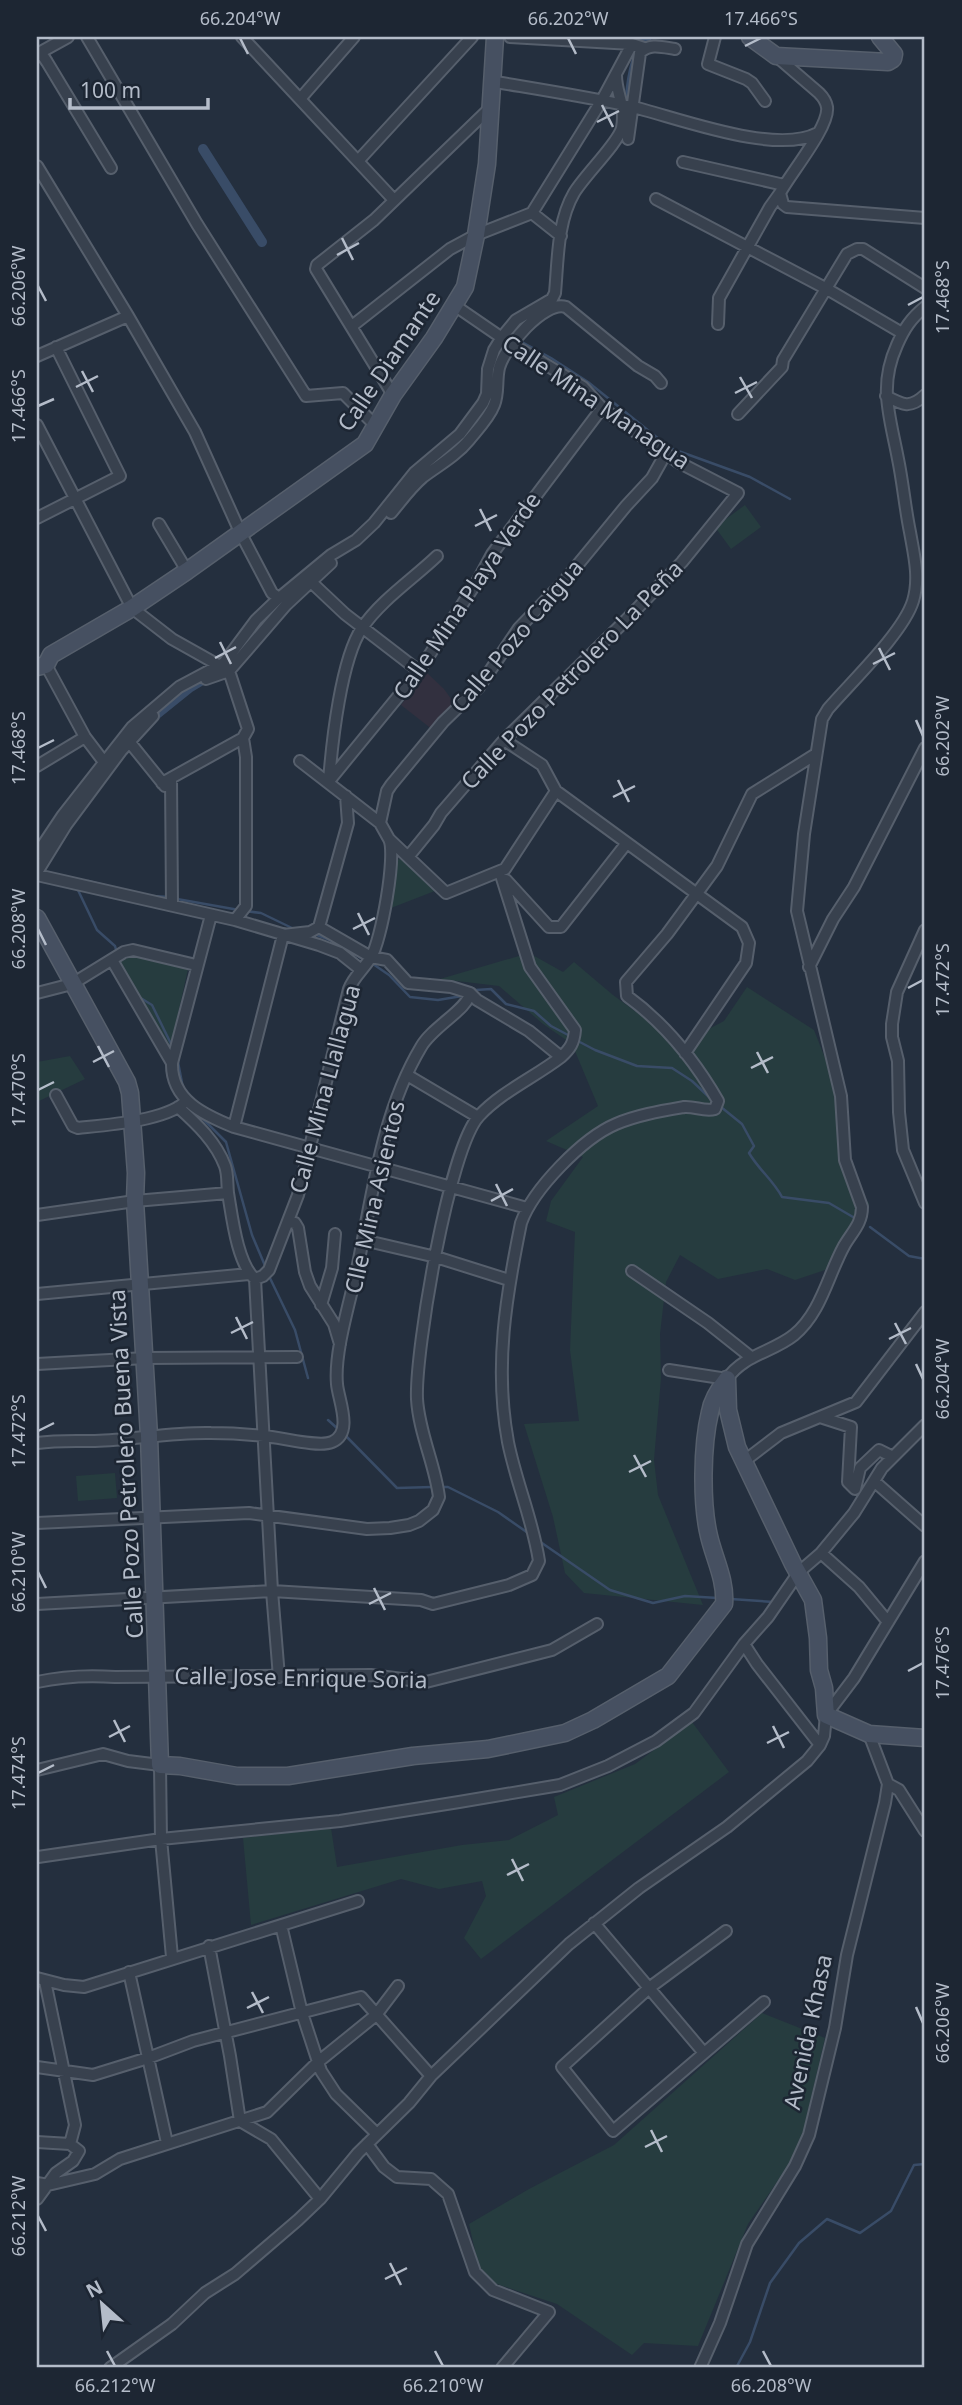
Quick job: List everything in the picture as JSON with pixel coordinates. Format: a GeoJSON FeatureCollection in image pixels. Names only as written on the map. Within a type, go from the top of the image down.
{"type":"FeatureCollection","features":[{"type":"Feature","properties":{"kind":"street"},"geometry":{"type":"LineString","coordinates":[[68,37],[38,54],[47,62],[111,168]]}},
{"type":"Feature","properties":{"kind":"street"},"geometry":{"type":"LineString","coordinates":[[87,37],[197,224],[306,396],[343,393],[376,426]]}},
{"type":"Feature","properties":{"kind":"street"},"geometry":{"type":"LineString","coordinates":[[242,37],[394,200]]}},
{"type":"Feature","properties":{"kind":"street"},"geometry":{"type":"LineString","coordinates":[[300,99],[354,37]]}},
{"type":"Feature","properties":{"kind":"street"},"geometry":{"type":"LineString","coordinates":[[358,161],[472,37]]}},
{"type":"Feature","properties":{"kind":"street","name":"Calle Diamante"},"geometry":{"type":"LineString","coordinates":[[40,664],[187,571],[365,444],[393,395],[434,338],[465,288],[487,164],[490,81],[495,37]]}},
{"type":"Feature","properties":{"kind":"street"},"geometry":{"type":"LineString","coordinates":[[510,37],[675,49]]}},
{"type":"Feature","properties":{"kind":"street"},"geometry":{"type":"LineString","coordinates":[[715,37],[708,64],[746,79],[765,101]]}},
{"type":"Feature","properties":{"kind":"street"},"geometry":{"type":"LineString","coordinates":[[718,324],[719,298],[770,207],[827,115],[825,99],[750,37]]}},
{"type":"Feature","properties":{"kind":"street"},"geometry":{"type":"LineString","coordinates":[[776,56],[888,62],[893,59],[894,54],[880,37]]}},
{"type":"Feature","properties":{"kind":"street"},"geometry":{"type":"LineString","coordinates":[[352,326],[450,249],[476,235],[532,213],[602,100],[632,44]]}},
{"type":"Feature","properties":{"kind":"street"},"geometry":{"type":"LineString","coordinates":[[224,668],[247,631],[279,598],[331,555],[356,540],[374,523],[415,472],[460,434],[488,394],[488,369],[502,338],[516,320],[552,299],[555,293],[561,236],[568,205],[574,192],[619,134],[637,60],[644,48]]}},
{"type":"Feature","properties":{"kind":"street"},"geometry":{"type":"LineString","coordinates":[[616,75],[627,106],[628,139]]}},
{"type":"Feature","properties":{"kind":"street"},"geometry":{"type":"LineString","coordinates":[[490,81],[602,100],[692,125],[751,136],[792,141],[806,139],[818,133]]}},
{"type":"Feature","properties":{"kind":"street"},"geometry":{"type":"LineString","coordinates":[[393,395],[316,270],[319,261],[374,220],[489,109]]}},
{"type":"Feature","properties":{"kind":"street"},"geometry":{"type":"LineString","coordinates":[[683,162],[782,189]]}},
{"type":"Feature","properties":{"kind":"street"},"geometry":{"type":"LineString","coordinates":[[37,166],[195,432],[241,534],[272,593],[279,598]]}},
{"type":"Feature","properties":{"kind":"street"},"geometry":{"type":"LineString","coordinates":[[782,189],[783,204],[787,207],[925,218]]}},
{"type":"Feature","properties":{"kind":"street"},"geometry":{"type":"LineString","coordinates":[[656,199],[827,289],[902,333]]}},
{"type":"Feature","properties":{"kind":"street"},"geometry":{"type":"LineString","coordinates":[[532,213],[561,236]]}},
{"type":"Feature","properties":{"kind":"street"},"geometry":{"type":"LineString","coordinates":[[738,414],[782,367],[783,360],[847,254],[857,249],[863,250],[925,288]]}},
{"type":"Feature","properties":{"kind":"street","name":"Calle Mina Managua"},"geometry":{"type":"LineString","coordinates":[[454,305],[502,338],[583,387],[602,408],[678,462],[737,490],[738,495]]}},
{"type":"Feature","properties":{"kind":"street"},"geometry":{"type":"LineString","coordinates":[[37,854],[104,762],[127,738],[159,710],[224,668],[310,581],[332,562],[360,546],[413,486],[461,450],[493,409],[499,367],[528,324],[562,305],[661,383]]}},
{"type":"Feature","properties":{"kind":"street"},"geometry":{"type":"LineString","coordinates":[[37,1770],[103,1754],[128,1761],[266,1778],[413,1756],[488,1749],[565,1733],[593,1720],[668,1676],[724,1604],[722,1581],[708,1535],[704,1489],[710,1411],[714,1399],[738,1366],[793,1336],[802,1327],[817,1307],[845,1244],[862,1214],[862,1207],[845,1160],[843,1107],[798,920],[797,901],[801,855],[822,719],[891,639],[910,610],[916,590],[916,564],[898,457],[889,426],[886,396],[889,364],[902,333],[910,320],[925,307]]}},
{"type":"Feature","properties":{"kind":"street"},"geometry":{"type":"LineString","coordinates":[[37,356],[128,316]]}},
{"type":"Feature","properties":{"kind":"street"},"geometry":{"type":"LineString","coordinates":[[37,519],[120,476],[56,347]]}},
{"type":"Feature","properties":{"kind":"street"},"geometry":{"type":"LineString","coordinates":[[886,396],[905,406],[913,405],[925,395]]}},
{"type":"Feature","properties":{"kind":"street","name":"Calle Mina Playa Verde"},"geometry":{"type":"LineString","coordinates":[[328,781],[419,671],[492,554],[602,408]]}},
{"type":"Feature","properties":{"kind":"street"},"geometry":{"type":"LineString","coordinates":[[37,425],[132,608],[172,639],[224,668],[248,729],[243,738],[167,780]]}},
{"type":"Feature","properties":{"kind":"street","name":"Calle Pozo Caigua"},"geometry":{"type":"LineString","coordinates":[[380,824],[387,791],[391,785],[443,722],[479,687],[519,628],[566,579],[652,478],[666,453]]}},
{"type":"Feature","properties":{"kind":"street","name":"Calle Pozo Petrolero La Peña"},"geometry":{"type":"LineString","coordinates":[[408,857],[434,825],[440,813],[504,740],[645,601],[738,495]]}},
{"type":"Feature","properties":{"kind":"street"},"geometry":{"type":"LineString","coordinates":[[159,524],[187,571]]}},
{"type":"Feature","properties":{"kind":"street"},"geometry":{"type":"LineString","coordinates":[[328,781],[349,658],[363,627],[382,605],[437,556]]}},
{"type":"Feature","properties":{"kind":"street"},"geometry":{"type":"LineString","coordinates":[[310,581],[326,598],[419,671]]}},
{"type":"Feature","properties":{"kind":"street"},"geometry":{"type":"LineString","coordinates":[[40,664],[85,737],[104,762]]}},
{"type":"Feature","properties":{"kind":"street"},"geometry":{"type":"LineString","coordinates":[[37,766],[85,737]]}},
{"type":"Feature","properties":{"kind":"street"},"geometry":{"type":"LineString","coordinates":[[127,738],[167,780],[171,794],[172,905]]}},
{"type":"Feature","properties":{"kind":"street"},"geometry":{"type":"LineString","coordinates":[[127,738],[66,825],[37,874],[235,920],[340,953],[360,969]]}},
{"type":"Feature","properties":{"kind":"street"},"geometry":{"type":"LineString","coordinates":[[235,920],[246,906],[246,757],[243,738]]}},
{"type":"Feature","properties":{"kind":"street"},"geometry":{"type":"LineString","coordinates":[[504,740],[542,765],[556,791],[742,927],[749,943],[746,963],[685,1053]]}},
{"type":"Feature","properties":{"kind":"street"},"geometry":{"type":"LineString","coordinates":[[809,967],[833,919],[854,887],[925,748]]}},
{"type":"Feature","properties":{"kind":"street"},"geometry":{"type":"LineString","coordinates":[[37,1604],[272,1591],[421,1600],[433,1604],[520,1581],[532,1575],[539,1561],[508,1439],[501,1356],[509,1280],[527,1208],[550,1177],[597,1134],[614,1125],[634,1117],[688,1107],[708,1111],[715,1109],[718,1101],[701,1072],[643,1008],[626,996],[626,982],[667,934],[717,866],[752,794],[816,754]]}},
{"type":"Feature","properties":{"kind":"street"},"geometry":{"type":"LineString","coordinates":[[300,761],[380,824],[389,839],[446,892],[500,872],[510,863],[556,791]]}},
{"type":"Feature","properties":{"kind":"street"},"geometry":{"type":"LineString","coordinates":[[319,928],[348,822],[346,796]]}},
{"type":"Feature","properties":{"kind":"street","name":"Calle Mina Llallagua"},"geometry":{"type":"LineString","coordinates":[[252,1277],[263,1276],[269,1270],[289,1222],[349,989],[360,969],[371,957],[380,935],[392,860],[389,839]]}},
{"type":"Feature","properties":{"kind":"street"},"geometry":{"type":"LineString","coordinates":[[500,872],[513,890],[550,927],[561,928],[626,844]]}},
{"type":"Feature","properties":{"kind":"street"},"geometry":{"type":"LineString","coordinates":[[37,1523],[224,1513],[269,1515],[367,1529],[390,1528],[419,1521],[438,1504],[438,1486],[421,1427],[417,1399],[418,1367],[450,1188],[468,1133],[478,1116],[561,1057],[570,1049],[575,1030],[530,967],[500,872]]}},
{"type":"Feature","properties":{"kind":"street"},"geometry":{"type":"LineString","coordinates":[[211,915],[172,1063],[174,1083],[182,1104],[216,1148],[226,1169],[228,1193],[241,1254],[252,1277],[279,1677]]}},
{"type":"Feature","properties":{"kind":"street","name":"Calle Pozo Petrolero Buena Vista"},"geometry":{"type":"LineString","coordinates":[[37,918],[127,1082],[132,1120],[156,1596],[161,1839],[172,1958]]}},
{"type":"Feature","properties":{"kind":"street"},"geometry":{"type":"LineString","coordinates":[[283,936],[319,928]]}},
{"type":"Feature","properties":{"kind":"street"},"geometry":{"type":"LineString","coordinates":[[319,928],[371,957],[387,960],[408,983],[451,987],[470,993],[529,1031],[561,1057]]}},
{"type":"Feature","properties":{"kind":"street"},"geometry":{"type":"LineString","coordinates":[[925,930],[897,992],[892,1037],[898,1061],[903,1150],[925,1203]]}},
{"type":"Feature","properties":{"kind":"street"},"geometry":{"type":"LineString","coordinates":[[234,1127],[283,936]]}},
{"type":"Feature","properties":{"kind":"street"},"geometry":{"type":"LineString","coordinates":[[37,993],[72,984],[124,952],[143,951],[196,965]]}},
{"type":"Feature","properties":{"kind":"street"},"geometry":{"type":"LineString","coordinates":[[112,960],[172,1063]]}},
{"type":"Feature","properties":{"kind":"street","name":"Clle Mina Asientos"},"geometry":{"type":"LineString","coordinates":[[263,1436],[325,1444],[338,1438],[343,1410],[337,1383],[340,1344],[391,1115],[407,1074],[428,1037],[464,1006],[470,993]]}},
{"type":"Feature","properties":{"kind":"street"},"geometry":{"type":"LineString","coordinates":[[407,1074],[478,1116]]}},
{"type":"Feature","properties":{"kind":"street"},"geometry":{"type":"LineString","coordinates":[[56,1095],[73,1126],[124,1123],[182,1104],[234,1127],[527,1208]]}},
{"type":"Feature","properties":{"kind":"street"},"geometry":{"type":"LineString","coordinates":[[37,1215],[135,1201],[228,1193]]}},
{"type":"Feature","properties":{"kind":"street"},"geometry":{"type":"LineString","coordinates":[[289,1222],[295,1223],[298,1228],[304,1272],[334,1324],[340,1344]]}},
{"type":"Feature","properties":{"kind":"street"},"geometry":{"type":"LineString","coordinates":[[321,1305],[332,1268],[335,1234]]}},
{"type":"Feature","properties":{"kind":"street"},"geometry":{"type":"LineString","coordinates":[[363,1240],[436,1257],[509,1280]]}},
{"type":"Feature","properties":{"kind":"street"},"geometry":{"type":"LineString","coordinates":[[632,1271],[708,1322],[752,1358]]}},
{"type":"Feature","properties":{"kind":"street"},"geometry":{"type":"LineString","coordinates":[[37,1294],[252,1277]]}},
{"type":"Feature","properties":{"kind":"street"},"geometry":{"type":"LineString","coordinates":[[743,1462],[781,1433],[856,1402],[925,1312]]}},
{"type":"Feature","properties":{"kind":"street"},"geometry":{"type":"LineString","coordinates":[[37,1364],[146,1358],[297,1357]]}},
{"type":"Feature","properties":{"kind":"street"},"geometry":{"type":"LineString","coordinates":[[668,1370],[727,1379]]}},
{"type":"Feature","properties":{"kind":"street"},"geometry":{"type":"LineString","coordinates":[[110,2368],[172,2324],[205,2293],[235,2274],[320,2199],[367,2144],[409,2104],[431,2076],[555,1957],[639,1888],[727,1826],[807,1761],[820,1745],[824,1736],[824,1688],[819,1670],[813,1600],[743,1462],[728,1410],[727,1379]]}},
{"type":"Feature","properties":{"kind":"street"},"geometry":{"type":"LineString","coordinates":[[820,1417],[851,1427],[848,1482],[855,1489],[860,1468],[879,1450],[893,1457]]}},
{"type":"Feature","properties":{"kind":"street"},"geometry":{"type":"LineString","coordinates":[[38,1857],[161,1839],[340,1821],[560,1785],[608,1766],[656,1741],[694,1713],[799,1573],[821,1553],[854,1513],[893,1457],[925,1425]]}},
{"type":"Feature","properties":{"kind":"street"},"geometry":{"type":"LineString","coordinates":[[37,1443],[58,1439],[95,1441],[208,1433],[263,1436]]}},
{"type":"Feature","properties":{"kind":"street"},"geometry":{"type":"LineString","coordinates":[[874,1481],[925,1526]]}},
{"type":"Feature","properties":{"kind":"street"},"geometry":{"type":"LineString","coordinates":[[821,1553],[859,1587],[888,1622]]}},
{"type":"Feature","properties":{"kind":"street"},"geometry":{"type":"LineString","coordinates":[[825,1715],[854,1678],[925,1561]]}},
{"type":"Feature","properties":{"kind":"street","name":"Calle Jose Enrique Soria"},"geometry":{"type":"LineString","coordinates":[[37,1682],[67,1676],[371,1675],[426,1682],[552,1650],[597,1624]]}},
{"type":"Feature","properties":{"kind":"street"},"geometry":{"type":"LineString","coordinates":[[744,1644],[820,1745]]}},
{"type":"Feature","properties":{"kind":"street"},"geometry":{"type":"LineString","coordinates":[[825,1715],[869,1734],[925,1738]]}},
{"type":"Feature","properties":{"kind":"street"},"geometry":{"type":"LineString","coordinates":[[869,1734],[888,1784],[899,1790],[925,1830]]}},
{"type":"Feature","properties":{"kind":"street","name":"Avenida Khasa"},"geometry":{"type":"LineString","coordinates":[[700,2368],[720,2323],[747,2244],[795,2166],[809,2135],[835,2028],[847,1955],[888,1784]]}},
{"type":"Feature","properties":{"kind":"street"},"geometry":{"type":"LineString","coordinates":[[70,2144],[75,2125],[41,1980],[84,1987],[358,1901]]}},
{"type":"Feature","properties":{"kind":"street"},"geometry":{"type":"LineString","coordinates":[[594,1923],[705,2053]]}},
{"type":"Feature","properties":{"kind":"street"},"geometry":{"type":"LineString","coordinates":[[281,1925],[302,2013],[327,2084],[377,2134]]}},
{"type":"Feature","properties":{"kind":"street"},"geometry":{"type":"LineString","coordinates":[[726,1931],[649,1988],[562,2067],[613,2131],[764,2002]]}},
{"type":"Feature","properties":{"kind":"street"},"geometry":{"type":"LineString","coordinates":[[209,1946],[240,2121]]}},
{"type":"Feature","properties":{"kind":"street"},"geometry":{"type":"LineString","coordinates":[[129,1972],[167,2143]]}},
{"type":"Feature","properties":{"kind":"street"},"geometry":{"type":"LineString","coordinates":[[42,2184],[95,2174],[120,2159],[267,2112],[318,2062],[376,2015],[398,1986]]}},
{"type":"Feature","properties":{"kind":"street"},"geometry":{"type":"LineString","coordinates":[[37,2067],[93,2075],[194,2041],[361,1997],[431,2076]]}},
{"type":"Feature","properties":{"kind":"street"},"geometry":{"type":"LineString","coordinates":[[240,2121],[271,2139],[320,2199]]}},
{"type":"Feature","properties":{"kind":"street"},"geometry":{"type":"LineString","coordinates":[[37,2142],[70,2144],[79,2151],[78,2156],[42,2184],[37,2199]]}},
{"type":"Feature","properties":{"kind":"street"},"geometry":{"type":"LineString","coordinates":[[367,2144],[384,2167],[397,2177],[431,2179],[448,2194],[475,2272],[493,2290],[550,2312],[502,2368]]}},
{"type":"Feature","properties":{"kind":"shaded area"},"geometry":{"type":"Polygon","coordinates":[[[426,672],[454,703],[433,730],[401,705],[426,672]]]}},
{"type":"Feature","properties":{"kind":"green space"},"geometry":{"type":"Polygon","coordinates":[[[745,505],[761,527],[731,549],[715,527],[745,505]]]}},
{"type":"Feature","properties":{"kind":"green space"},"geometry":{"type":"Polygon","coordinates":[[[403,855],[440,889],[391,908],[396,862],[403,855]]]}},
{"type":"Feature","properties":{"kind":"green space"},"geometry":{"type":"Polygon","coordinates":[[[529,953],[563,972],[574,962],[613,995],[680,1044],[724,1021],[747,987],[814,1030],[832,1076],[847,1174],[869,1203],[866,1221],[825,1270],[795,1280],[767,1269],[718,1279],[680,1255],[666,1282],[660,1334],[661,1378],[654,1460],[658,1495],[703,1605],[584,1593],[565,1573],[553,1517],[524,1424],[579,1421],[570,1350],[575,1232],[546,1221],[551,1201],[583,1157],[546,1141],[598,1106],[572,1044],[543,1024],[499,986],[440,979],[529,953]]]}},
{"type":"Feature","properties":{"kind":"green space"},"geometry":{"type":"Polygon","coordinates":[[[134,955],[185,965],[188,969],[170,1050],[119,962],[134,955]]]}},
{"type":"Feature","properties":{"kind":"green space"},"geometry":{"type":"Polygon","coordinates":[[[70,1056],[85,1079],[37,1102],[37,1062],[70,1056]]]}},
{"type":"Feature","properties":{"kind":"green space"},"geometry":{"type":"Polygon","coordinates":[[[115,1473],[117,1498],[78,1501],[76,1476],[115,1473]]]}},
{"type":"Feature","properties":{"kind":"green space"},"geometry":{"type":"Polygon","coordinates":[[[692,1722],[729,1772],[481,1959],[464,1938],[486,1896],[482,1881],[439,1889],[401,1879],[251,1925],[243,1838],[331,1828],[337,1867],[462,1845],[509,1840],[558,1815],[554,1797],[635,1764],[692,1722]]]}},
{"type":"Feature","properties":{"kind":"green space"},"geometry":{"type":"Polygon","coordinates":[[[762,2013],[825,2038],[799,2150],[748,2224],[698,2346],[644,2343],[632,2355],[557,2304],[494,2283],[479,2269],[469,2224],[614,2145],[762,2013]]]}},
{"type":"Feature","properties":{"kind":"waterway"},"geometry":{"type":"LineString","coordinates":[[630,95],[635,65],[647,37]]}},
{"type":"Feature","properties":{"kind":"waterway"},"geometry":{"type":"LineString","coordinates":[[203,149],[262,242]]}},
{"type":"Feature","properties":{"kind":"waterway"},"geometry":{"type":"LineString","coordinates":[[520,341],[588,382],[670,448],[750,477],[790,499]]}},
{"type":"Feature","properties":{"kind":"waterway"},"geometry":{"type":"LineString","coordinates":[[447,454],[489,405],[491,390]]}},
{"type":"Feature","properties":{"kind":"waterway"},"geometry":{"type":"LineString","coordinates":[[148,721],[189,688],[209,676]]}},
{"type":"Feature","properties":{"kind":"waterway"},"geometry":{"type":"LineString","coordinates":[[88,881],[108,886]]}},
{"type":"Feature","properties":{"kind":"waterway"},"geometry":{"type":"LineString","coordinates":[[77,888],[97,930],[115,946],[117,953]]}},
{"type":"Feature","properties":{"kind":"waterway"},"geometry":{"type":"LineString","coordinates":[[152,896],[170,897]]}},
{"type":"Feature","properties":{"kind":"waterway"},"geometry":{"type":"LineString","coordinates":[[177,899],[239,910]]}},
{"type":"Feature","properties":{"kind":"waterway"},"geometry":{"type":"LineString","coordinates":[[245,911],[261,913],[294,929]]}},
{"type":"Feature","properties":{"kind":"waterway"},"geometry":{"type":"LineString","coordinates":[[314,934],[338,943]]}},
{"type":"Feature","properties":{"kind":"waterway"},"geometry":{"type":"LineString","coordinates":[[352,952],[364,960]]}},
{"type":"Feature","properties":{"kind":"waterway"},"geometry":{"type":"LineString","coordinates":[[373,964],[389,975],[410,997],[438,1000],[462,996]]}},
{"type":"Feature","properties":{"kind":"waterway"},"geometry":{"type":"LineString","coordinates":[[476,990],[491,989],[506,1004],[534,1011],[551,1026],[570,1036]]}},
{"type":"Feature","properties":{"kind":"waterway"},"geometry":{"type":"LineString","coordinates":[[139,997],[152,1005],[173,1048]]}},
{"type":"Feature","properties":{"kind":"waterway"},"geometry":{"type":"LineString","coordinates":[[576,1040],[637,1066],[672,1068],[692,1081],[710,1098]]}},
{"type":"Feature","properties":{"kind":"waterway"},"geometry":{"type":"LineString","coordinates":[[177,1057],[183,1088]]}},
{"type":"Feature","properties":{"kind":"waterway"},"geometry":{"type":"LineString","coordinates":[[721,1107],[742,1124],[754,1146],[749,1153],[782,1197],[829,1203],[853,1217]]}},
{"type":"Feature","properties":{"kind":"waterway"},"geometry":{"type":"LineString","coordinates":[[201,1117],[226,1142],[252,1235],[266,1268]]}},
{"type":"Feature","properties":{"kind":"waterway"},"geometry":{"type":"LineString","coordinates":[[870,1227],[909,1256],[925,1259]]}},
{"type":"Feature","properties":{"kind":"waterway"},"geometry":{"type":"LineString","coordinates":[[268,1274],[295,1330],[308,1378]]}},
{"type":"Feature","properties":{"kind":"waterway"},"geometry":{"type":"LineString","coordinates":[[328,1420],[338,1429]]}},
{"type":"Feature","properties":{"kind":"waterway"},"geometry":{"type":"LineString","coordinates":[[343,1433],[397,1488],[432,1487]]}},
{"type":"Feature","properties":{"kind":"waterway"},"geometry":{"type":"LineString","coordinates":[[443,1487],[498,1512],[528,1533]]}},
{"type":"Feature","properties":{"kind":"waterway"},"geometry":{"type":"LineString","coordinates":[[539,1541],[610,1590],[653,1603],[685,1596],[718,1598]]}},
{"type":"Feature","properties":{"kind":"waterway"},"geometry":{"type":"LineString","coordinates":[[731,1599],[774,1602]]}},
{"type":"Feature","properties":{"kind":"waterway"},"geometry":{"type":"LineString","coordinates":[[736,2368],[750,2342],[770,2283],[799,2243],[827,2219],[860,2233],[891,2211],[914,2165],[925,2164]]}}]}
